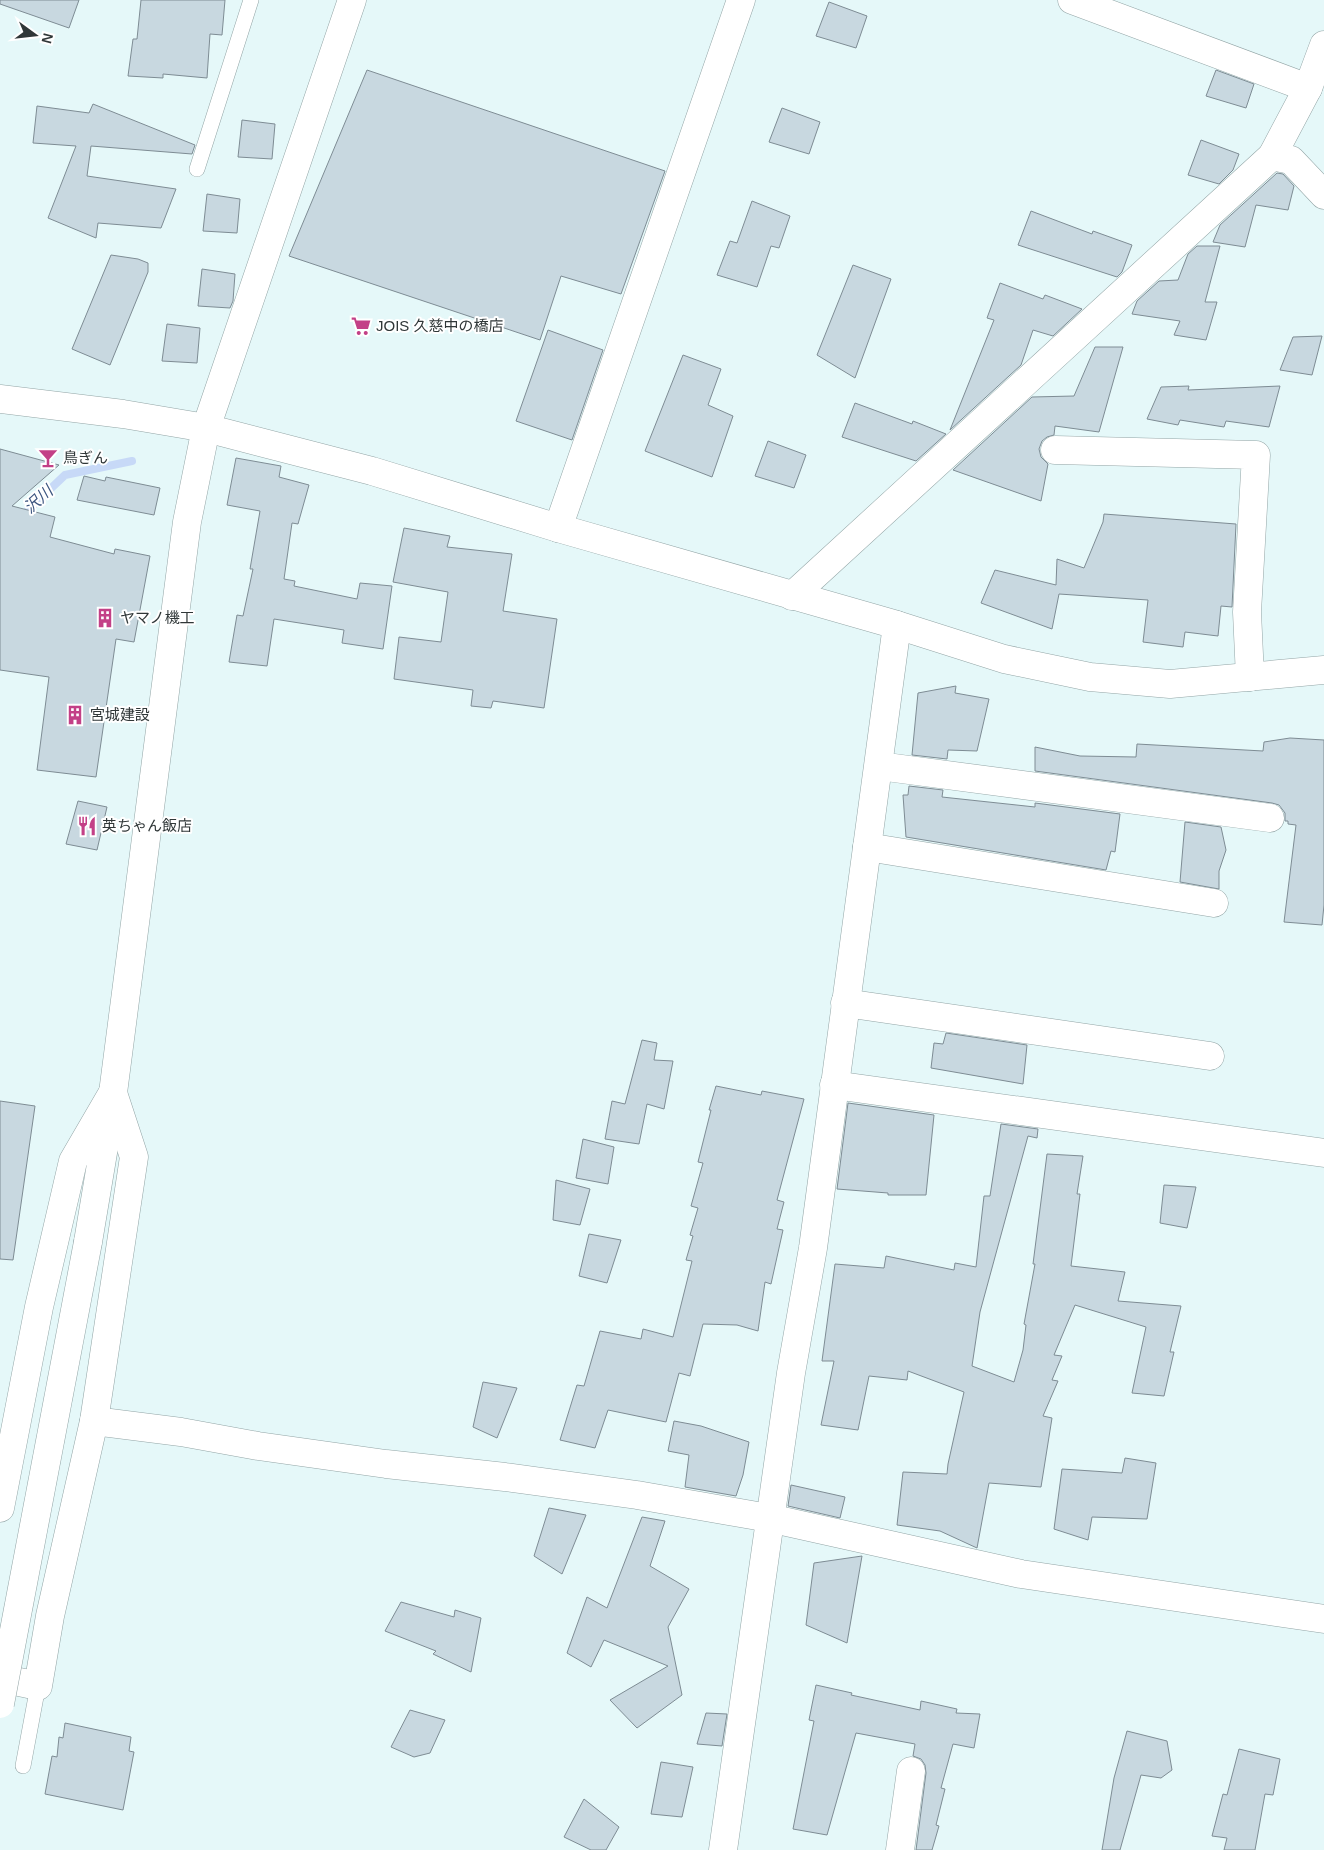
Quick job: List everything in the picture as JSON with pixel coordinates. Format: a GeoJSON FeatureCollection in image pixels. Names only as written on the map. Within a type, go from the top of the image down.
{"type":"FeatureCollection","features":[{"type":"Feature","properties":{"kind":"street"},"geometry":{"type":"LineString","coordinates":[[0,1704],[88,1242],[113,1093],[187,522],[206,428],[352,0]]}},
{"type":"Feature","properties":{"kind":"street"},"geometry":{"type":"LineString","coordinates":[[558,528],[741,0]]}},
{"type":"Feature","properties":{"kind":"street"},"geometry":{"type":"LineString","coordinates":[[1072,0],[1308,88]]}},
{"type":"Feature","properties":{"kind":"street"},"geometry":{"type":"LineString","coordinates":[[792,596],[1272,156],[1308,88],[1324,45]]}},
{"type":"Feature","properties":{"kind":"street"},"geometry":{"type":"LineString","coordinates":[[1272,156],[1291,160],[1324,195]]}},
{"type":"Feature","properties":{"kind":"street"},"geometry":{"type":"LineString","coordinates":[[0,399],[123,414],[206,428],[372,471],[558,528],[897,626],[1004,659],[1090,677],[1170,684],[1324,670]]}},
{"type":"Feature","properties":{"kind":"street"},"geometry":{"type":"LineString","coordinates":[[1055,450],[1256,456],[1247,612],[1250,677]]}},
{"type":"Feature","properties":{"kind":"street"},"geometry":{"type":"LineString","coordinates":[[723,1850],[769,1518],[791,1373],[813,1248],[897,626]]}},
{"type":"Feature","properties":{"kind":"street"},"geometry":{"type":"LineString","coordinates":[[879,766],[1270,818]]}},
{"type":"Feature","properties":{"kind":"street"},"geometry":{"type":"LineString","coordinates":[[867,847],[1214,903]]}},
{"type":"Feature","properties":{"kind":"street"},"geometry":{"type":"LineString","coordinates":[[846,1003],[1210,1056]]}},
{"type":"Feature","properties":{"kind":"street"},"geometry":{"type":"LineString","coordinates":[[834,1085],[1324,1153]]}},
{"type":"Feature","properties":{"kind":"street"},"geometry":{"type":"LineString","coordinates":[[0,1678],[38,1686],[50,1616],[94,1421],[134,1157],[113,1093]]}},
{"type":"Feature","properties":{"kind":"street"},"geometry":{"type":"LineString","coordinates":[[0,1508],[3,1474],[73,1161],[113,1093]]}},
{"type":"Feature","properties":{"kind":"street"},"geometry":{"type":"LineString","coordinates":[[94,1421],[180,1432],[258,1446],[386,1464],[504,1477],[637,1495],[769,1518],[1020,1574],[1324,1619]]}},
{"type":"Feature","properties":{"kind":"street"},"geometry":{"type":"LineString","coordinates":[[900,1850],[911,1772]]}},
{"type":"Feature","properties":{"kind":"lane"},"geometry":{"type":"LineString","coordinates":[[197,169],[251,0]]}},
{"type":"Feature","properties":{"kind":"lane"},"geometry":{"type":"LineString","coordinates":[[23,1766],[38,1686]]}},
{"type":"Feature","properties":{"kind":"building"},"geometry":{"type":"Polygon","coordinates":[[[0,0],[79,0],[69,28],[0,4],[0,0]]]}},
{"type":"Feature","properties":{"kind":"building"},"geometry":{"type":"Polygon","coordinates":[[[141,0],[225,0],[222,35],[210,34],[207,78],[163,74],[163,78],[128,76],[133,39],[137,39],[141,0]]]}},
{"type":"Feature","properties":{"kind":"building"},"geometry":{"type":"Polygon","coordinates":[[[829,2],[867,16],[856,48],[816,36],[829,2]]]}},
{"type":"Feature","properties":{"kind":"building"},"geometry":{"type":"Polygon","coordinates":[[[367,70],[665,171],[621,294],[561,276],[540,340],[289,256],[367,70]]]}},
{"type":"Feature","properties":{"kind":"building"},"geometry":{"type":"Polygon","coordinates":[[[1216,70],[1254,84],[1246,108],[1206,96],[1216,70]]]}},
{"type":"Feature","properties":{"kind":"building"},"geometry":{"type":"Polygon","coordinates":[[[93,104],[195,145],[192,154],[91,146],[87,176],[176,189],[161,228],[98,223],[96,238],[48,218],[76,146],[33,143],[37,106],[89,113],[93,104]]]}},
{"type":"Feature","properties":{"kind":"building"},"geometry":{"type":"Polygon","coordinates":[[[782,108],[820,122],[809,154],[769,142],[782,108]]]}},
{"type":"Feature","properties":{"kind":"building"},"geometry":{"type":"Polygon","coordinates":[[[242,120],[275,124],[272,159],[238,157],[242,120]]]}},
{"type":"Feature","properties":{"kind":"building"},"geometry":{"type":"Polygon","coordinates":[[[1201,140],[1239,154],[1233,170],[1219,184],[1188,175],[1201,140]]]}},
{"type":"Feature","properties":{"kind":"building"},"geometry":{"type":"Polygon","coordinates":[[[1277,173],[1283,174],[1294,186],[1288,210],[1256,205],[1245,247],[1213,242],[1220,225],[1277,173]]]}},
{"type":"Feature","properties":{"kind":"building"},"geometry":{"type":"Polygon","coordinates":[[[207,194],[240,199],[237,233],[203,231],[207,194]]]}},
{"type":"Feature","properties":{"kind":"building"},"geometry":{"type":"Polygon","coordinates":[[[752,201],[790,216],[779,248],[771,246],[757,287],[717,275],[730,241],[737,243],[752,201]]]}},
{"type":"Feature","properties":{"kind":"building"},"geometry":{"type":"Polygon","coordinates":[[[1031,211],[1092,234],[1093,231],[1132,245],[1122,272],[1117,277],[1018,245],[1031,211]]]}},
{"type":"Feature","properties":{"kind":"building"},"geometry":{"type":"Polygon","coordinates":[[[1197,246],[1220,246],[1205,302],[1217,302],[1206,340],[1174,335],[1180,321],[1132,314],[1137,301],[1159,281],[1178,280],[1188,254],[1197,246]]]}},
{"type":"Feature","properties":{"kind":"building"},"geometry":{"type":"Polygon","coordinates":[[[111,255],[138,259],[148,263],[148,272],[110,365],[72,349],[111,255]]]}},
{"type":"Feature","properties":{"kind":"building"},"geometry":{"type":"Polygon","coordinates":[[[853,265],[891,279],[855,378],[817,355],[853,265]]]}},
{"type":"Feature","properties":{"kind":"building"},"geometry":{"type":"Polygon","coordinates":[[[202,269],[235,274],[233,301],[230,308],[198,306],[202,269]]]}},
{"type":"Feature","properties":{"kind":"building"},"geometry":{"type":"Polygon","coordinates":[[[1000,283],[1043,299],[1045,295],[1082,309],[1053,336],[1033,330],[1021,365],[950,430],[994,320],[987,318],[1000,283]]]}},
{"type":"Feature","properties":{"kind":"building"},"geometry":{"type":"Polygon","coordinates":[[[167,324],[200,328],[197,363],[162,361],[167,324]]]}},
{"type":"Feature","properties":{"kind":"building"},"geometry":{"type":"Polygon","coordinates":[[[548,330],[603,350],[572,440],[516,421],[548,330]]]}},
{"type":"Feature","properties":{"kind":"building"},"geometry":{"type":"Polygon","coordinates":[[[1322,336],[1312,375],[1280,370],[1293,337],[1322,336]]]}},
{"type":"Feature","properties":{"kind":"building"},"geometry":{"type":"Polygon","coordinates":[[[1095,347],[1123,347],[1099,432],[1055,426],[1054,435],[1042,441],[1039,449],[1041,457],[1048,464],[1041,501],[953,470],[1032,397],[1074,396],[1095,347]]]}},
{"type":"Feature","properties":{"kind":"building"},"geometry":{"type":"Polygon","coordinates":[[[683,355],[721,369],[708,405],[733,416],[712,477],[645,451],[683,355]]]}},
{"type":"Feature","properties":{"kind":"building"},"geometry":{"type":"Polygon","coordinates":[[[1189,386],[1188,390],[1280,386],[1269,427],[1226,421],[1224,427],[1180,420],[1178,425],[1147,419],[1161,387],[1189,386]]]}},
{"type":"Feature","properties":{"kind":"building"},"geometry":{"type":"Polygon","coordinates":[[[855,403],[912,424],[913,421],[946,434],[916,461],[842,437],[855,403]]]}},
{"type":"Feature","properties":{"kind":"building"},"geometry":{"type":"Polygon","coordinates":[[[768,441],[806,455],[794,488],[755,476],[768,441]]]}},
{"type":"Feature","properties":{"kind":"building"},"geometry":{"type":"Polygon","coordinates":[[[0,449],[59,465],[12,506],[55,517],[50,537],[114,554],[115,549],[150,556],[134,642],[116,639],[96,777],[37,770],[49,677],[0,670],[0,449]]]}},
{"type":"Feature","properties":{"kind":"building"},"geometry":{"type":"Polygon","coordinates":[[[236,458],[281,466],[279,477],[309,485],[298,524],[292,523],[284,579],[295,581],[294,586],[357,599],[360,583],[392,586],[383,649],[342,643],[344,630],[274,619],[267,666],[229,662],[237,615],[243,616],[253,569],[250,569],[260,511],[227,505],[236,458]]]}},
{"type":"Feature","properties":{"kind":"building"},"geometry":{"type":"Polygon","coordinates":[[[84,476],[105,481],[106,477],[160,488],[154,515],[77,500],[84,476]]]}},
{"type":"Feature","properties":{"kind":"building"},"geometry":{"type":"Polygon","coordinates":[[[1104,514],[1236,524],[1232,607],[1221,606],[1218,636],[1185,632],[1183,647],[1143,642],[1148,600],[1059,594],[1052,629],[981,603],[995,570],[1056,585],[1057,559],[1084,568],[1103,522],[1104,514]]]}},
{"type":"Feature","properties":{"kind":"building"},"geometry":{"type":"Polygon","coordinates":[[[404,528],[450,536],[447,547],[512,554],[503,611],[557,619],[544,708],[493,701],[491,708],[471,706],[473,690],[394,679],[399,637],[441,642],[448,592],[393,582],[404,528]]]}},
{"type":"Feature","properties":{"kind":"building"},"geometry":{"type":"Polygon","coordinates":[[[956,686],[955,693],[989,699],[977,751],[948,750],[947,759],[912,755],[918,693],[956,686]]]}},
{"type":"Feature","properties":{"kind":"building"},"geometry":{"type":"Polygon","coordinates":[[[1290,738],[1324,740],[1324,905],[1322,925],[1284,922],[1296,825],[1288,824],[1288,821],[1285,821],[1285,813],[1279,805],[1035,771],[1035,747],[1080,756],[1136,757],[1137,744],[1263,751],[1264,742],[1290,738]]]}},
{"type":"Feature","properties":{"kind":"building"},"geometry":{"type":"Polygon","coordinates":[[[909,786],[943,790],[942,797],[1035,807],[1035,803],[1120,814],[1115,852],[1111,851],[1106,870],[906,837],[903,795],[908,795],[909,786]]]}},
{"type":"Feature","properties":{"kind":"building","name":"英ちゃん飯店"},"geometry":{"type":"Polygon","coordinates":[[[78,801],[107,807],[97,850],[66,844],[78,801]]]}},
{"type":"Feature","properties":{"kind":"building"},"geometry":{"type":"Polygon","coordinates":[[[1185,822],[1221,827],[1226,850],[1219,871],[1219,889],[1180,882],[1185,822]]]}},
{"type":"Feature","properties":{"kind":"building"},"geometry":{"type":"Polygon","coordinates":[[[946,1033],[1027,1045],[1023,1084],[931,1068],[934,1043],[943,1044],[946,1033]]]}},
{"type":"Feature","properties":{"kind":"building"},"geometry":{"type":"Polygon","coordinates":[[[642,1040],[657,1043],[654,1060],[673,1061],[664,1109],[647,1104],[639,1144],[605,1139],[612,1101],[625,1104],[642,1040]]]}},
{"type":"Feature","properties":{"kind":"building"},"geometry":{"type":"Polygon","coordinates":[[[716,1086],[761,1095],[762,1091],[804,1099],[777,1200],[784,1202],[777,1229],[783,1230],[771,1284],[765,1282],[758,1331],[737,1325],[703,1324],[690,1376],[679,1373],[666,1422],[608,1410],[595,1448],[560,1440],[577,1385],[584,1386],[600,1331],[641,1339],[643,1329],[673,1337],[692,1261],[686,1260],[693,1236],[690,1235],[698,1208],[691,1206],[703,1163],[698,1162],[716,1086]]]}},
{"type":"Feature","properties":{"kind":"building"},"geometry":{"type":"Polygon","coordinates":[[[0,1101],[35,1106],[13,1260],[0,1259],[0,1101]]]}},
{"type":"Feature","properties":{"kind":"building"},"geometry":{"type":"Polygon","coordinates":[[[848,1103],[934,1115],[926,1195],[888,1195],[888,1193],[837,1189],[848,1103]]]}},
{"type":"Feature","properties":{"kind":"building"},"geometry":{"type":"Polygon","coordinates":[[[1001,1124],[1038,1129],[1037,1138],[1028,1136],[980,1312],[972,1366],[1014,1382],[1023,1350],[1026,1325],[1024,1324],[1035,1264],[1033,1264],[1047,1154],[1083,1156],[1077,1194],[1080,1194],[1071,1266],[1125,1272],[1118,1301],[1181,1306],[1170,1352],[1174,1352],[1164,1396],[1132,1393],[1146,1327],[1075,1305],[1054,1355],[1062,1356],[1052,1380],[1058,1381],[1043,1416],[1052,1418],[1041,1487],[989,1483],[977,1548],[940,1531],[897,1525],[903,1472],[947,1474],[964,1392],[908,1371],[907,1380],[869,1376],[858,1430],[821,1425],[834,1361],[822,1361],[835,1264],[884,1268],[886,1256],[954,1270],[955,1263],[976,1267],[984,1196],[990,1196],[1001,1124]]]}},
{"type":"Feature","properties":{"kind":"building"},"geometry":{"type":"Polygon","coordinates":[[[583,1139],[614,1147],[608,1184],[576,1178],[583,1139]]]}},
{"type":"Feature","properties":{"kind":"building"},"geometry":{"type":"Polygon","coordinates":[[[556,1180],[590,1189],[580,1225],[553,1220],[556,1180]]]}},
{"type":"Feature","properties":{"kind":"building"},"geometry":{"type":"Polygon","coordinates":[[[1164,1185],[1196,1187],[1187,1228],[1160,1223],[1164,1185]]]}},
{"type":"Feature","properties":{"kind":"building"},"geometry":{"type":"Polygon","coordinates":[[[589,1234],[621,1240],[607,1283],[579,1276],[589,1234]]]}},
{"type":"Feature","properties":{"kind":"building"},"geometry":{"type":"Polygon","coordinates":[[[483,1382],[517,1388],[497,1438],[473,1427],[483,1382]]]}},
{"type":"Feature","properties":{"kind":"building"},"geometry":{"type":"Polygon","coordinates":[[[674,1421],[701,1426],[749,1442],[743,1475],[736,1496],[685,1487],[689,1455],[668,1451],[674,1421]]]}},
{"type":"Feature","properties":{"kind":"building"},"geometry":{"type":"Polygon","coordinates":[[[1125,1458],[1156,1463],[1147,1519],[1092,1517],[1088,1540],[1054,1529],[1062,1469],[1122,1473],[1125,1458]]]}},
{"type":"Feature","properties":{"kind":"building"},"geometry":{"type":"Polygon","coordinates":[[[791,1485],[845,1497],[840,1518],[788,1506],[791,1485]]]}},
{"type":"Feature","properties":{"kind":"building"},"geometry":{"type":"Polygon","coordinates":[[[549,1508],[586,1515],[562,1574],[534,1556],[549,1508]]]}},
{"type":"Feature","properties":{"kind":"building"},"geometry":{"type":"Polygon","coordinates":[[[642,1517],[665,1521],[650,1566],[689,1589],[668,1627],[682,1695],[637,1728],[610,1700],[668,1666],[604,1640],[591,1667],[567,1653],[587,1597],[607,1608],[642,1517]]]}},
{"type":"Feature","properties":{"kind":"building"},"geometry":{"type":"Polygon","coordinates":[[[862,1556],[847,1643],[806,1625],[814,1563],[862,1556]]]}},
{"type":"Feature","properties":{"kind":"building"},"geometry":{"type":"Polygon","coordinates":[[[401,1602],[454,1617],[455,1610],[481,1618],[471,1672],[433,1654],[436,1651],[385,1631],[401,1602]]]}},
{"type":"Feature","properties":{"kind":"building"},"geometry":{"type":"Polygon","coordinates":[[[816,1685],[852,1693],[851,1695],[920,1710],[921,1701],[957,1709],[956,1713],[980,1714],[974,1748],[953,1744],[941,1788],[945,1789],[936,1825],[939,1826],[932,1850],[916,1850],[926,1773],[925,1765],[921,1759],[913,1756],[915,1744],[856,1733],[827,1835],[793,1829],[814,1721],[809,1720],[816,1685]]]}},
{"type":"Feature","properties":{"kind":"building"},"geometry":{"type":"Polygon","coordinates":[[[410,1710],[445,1720],[430,1753],[414,1757],[391,1747],[410,1710]]]}},
{"type":"Feature","properties":{"kind":"building"},"geometry":{"type":"Polygon","coordinates":[[[706,1713],[727,1714],[722,1746],[697,1744],[706,1713]]]}},
{"type":"Feature","properties":{"kind":"building"},"geometry":{"type":"Polygon","coordinates":[[[65,1723],[131,1737],[129,1751],[134,1752],[123,1810],[45,1794],[52,1756],[57,1757],[59,1737],[63,1738],[65,1723]]]}},
{"type":"Feature","properties":{"kind":"building"},"geometry":{"type":"Polygon","coordinates":[[[1127,1731],[1167,1741],[1172,1770],[1161,1778],[1141,1775],[1120,1850],[1102,1850],[1114,1778],[1127,1731]]]}},
{"type":"Feature","properties":{"kind":"building"},"geometry":{"type":"Polygon","coordinates":[[[1239,1749],[1280,1759],[1273,1795],[1265,1794],[1255,1850],[1224,1850],[1227,1838],[1212,1836],[1223,1794],[1227,1795],[1239,1749]]]}},
{"type":"Feature","properties":{"kind":"building"},"geometry":{"type":"Polygon","coordinates":[[[661,1762],[693,1767],[682,1817],[651,1814],[661,1762]]]}},
{"type":"Feature","properties":{"kind":"building"},"geometry":{"type":"Polygon","coordinates":[[[584,1799],[619,1827],[606,1850],[591,1850],[564,1837],[584,1799]]]}},
{"type":"Feature","properties":{"kind":"waterway","name":"沢川"},"geometry":{"type":"LineString","coordinates":[[0,524],[24,514],[65,475],[132,461]]}},
{"type":"Feature","properties":{"kind":"place","name":"JOIS 久慈中の橋店"},"geometry":{"type":"Point","coordinates":[361,326]}},
{"type":"Feature","properties":{"kind":"place","name":"鳥ぎん"},"geometry":{"type":"Point","coordinates":[48,458]}},
{"type":"Feature","properties":{"kind":"place","name":"ヤマノ機工"},"geometry":{"type":"Point","coordinates":[105,618]}},
{"type":"Feature","properties":{"kind":"place","name":"宮城建設"},"geometry":{"type":"Point","coordinates":[75,715]}},
{"type":"Feature","properties":{"kind":"place","name":"英ちゃん飯店"},"geometry":{"type":"Point","coordinates":[87,826]}}]}
